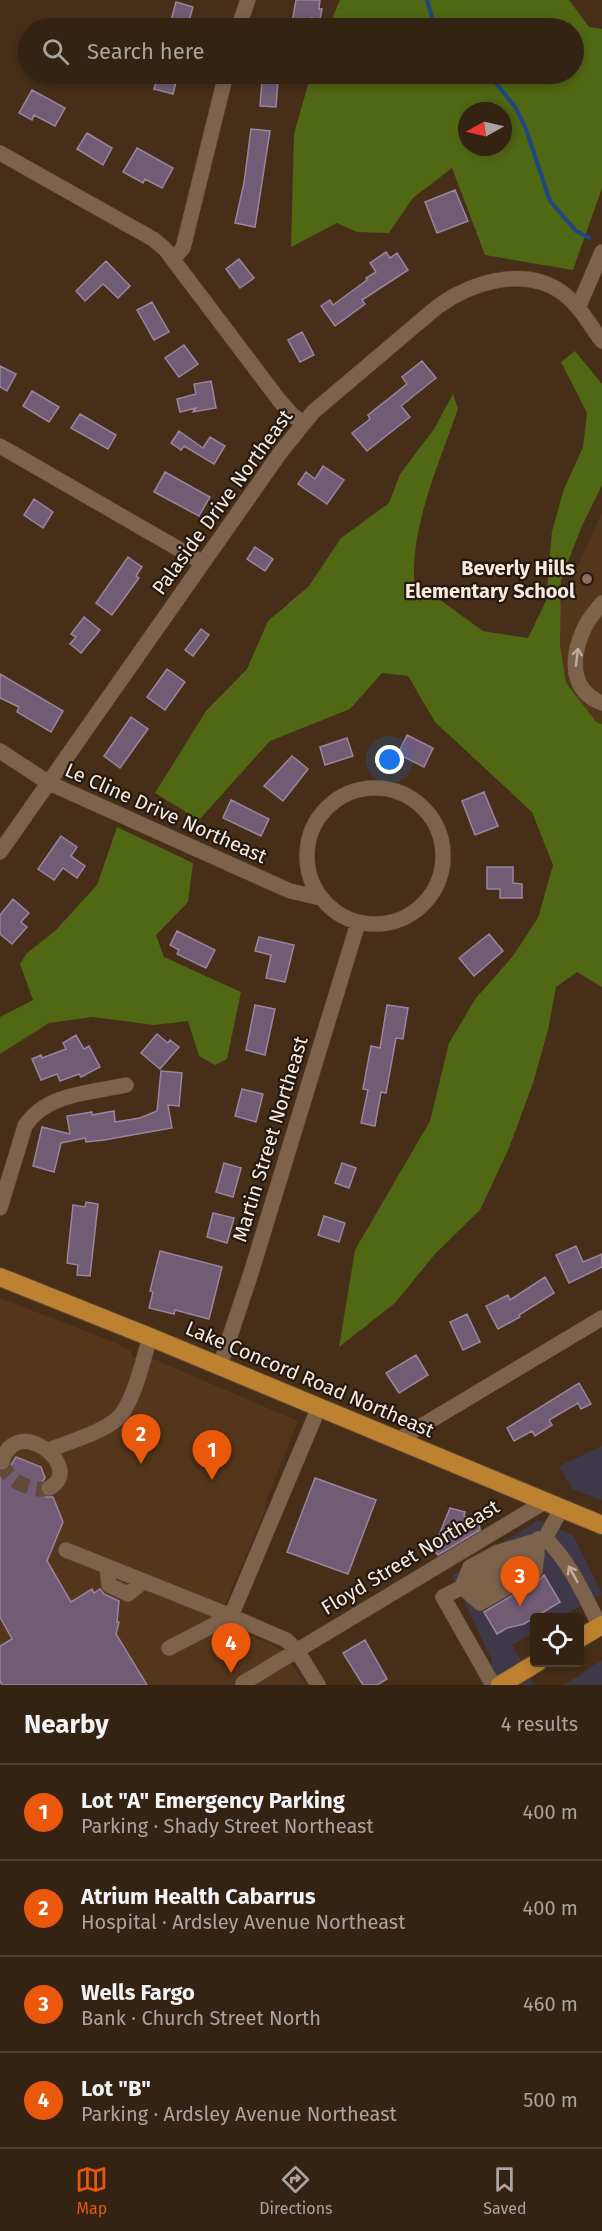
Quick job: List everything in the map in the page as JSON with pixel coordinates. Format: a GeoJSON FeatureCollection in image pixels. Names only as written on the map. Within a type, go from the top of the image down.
{"type":"FeatureCollection","features":[{"type":"Feature","properties":{"kind":"main road","name":"Lake Concord Road Northeast"},"geometry":{"type":"LineString","coordinates":[[0,1277],[602,1525]]}},
{"type":"Feature","properties":{"kind":"main road"},"geometry":{"type":"LineString","coordinates":[[584,1635],[601,1625]]}},
{"type":"Feature","properties":{"kind":"main road"},"geometry":{"type":"LineString","coordinates":[[500,1685],[530,1667]]}},
{"type":"Feature","properties":{"kind":"street"},"geometry":{"type":"LineString","coordinates":[[242,18],[248,0]]}},
{"type":"Feature","properties":{"kind":"street"},"geometry":{"type":"LineString","coordinates":[[174,258],[183,248],[224,84]]}},
{"type":"Feature","properties":{"kind":"street"},"geometry":{"type":"LineString","coordinates":[[0,153],[153,239],[174,258],[279,400],[291,414],[303,423]]}},
{"type":"Feature","properties":{"kind":"street"},"geometry":{"type":"LineString","coordinates":[[578,308],[602,252]]}},
{"type":"Feature","properties":{"kind":"street","name":"Palaside Drive Northeast"},"geometry":{"type":"LineString","coordinates":[[0,852],[280,453],[313,412],[437,307],[452,296],[473,286],[498,280],[536,281],[558,290],[578,308],[602,341]]}},
{"type":"Feature","properties":{"kind":"street"},"geometry":{"type":"LineString","coordinates":[[0,446],[203,563]]}},
{"type":"Feature","properties":{"kind":"street"},"geometry":{"type":"LineString","coordinates":[[601,610],[583,631],[575,666],[577,680],[583,692],[602,703]]}},
{"type":"Feature","properties":{"kind":"street","name":"Le Cline Drive Northeast"},"geometry":{"type":"LineString","coordinates":[[0,751],[49,783],[290,891],[321,898]]}},
{"type":"Feature","properties":{"kind":"street"},"geometry":{"type":"LineString","coordinates":[[368,788],[384,788],[399,792],[413,800],[435,823],[441,838],[443,865],[437,886],[430,897],[410,915],[385,924],[358,923],[331,909],[313,884],[308,868],[307,853],[310,837],[316,822],[338,799],[368,788]]}},
{"type":"Feature","properties":{"kind":"street","name":"Martin Street Northeast"},"geometry":{"type":"LineString","coordinates":[[220,1366],[251,1273],[358,923]]}},
{"type":"Feature","properties":{"kind":"street"},"geometry":{"type":"LineString","coordinates":[[0,1208],[25,1125],[31,1116],[42,1106],[57,1100],[126,1086]]}},
{"type":"Feature","properties":{"kind":"street"},"geometry":{"type":"LineString","coordinates":[[398,1440],[602,1318]]}},
{"type":"Feature","properties":{"kind":"street"},"geometry":{"type":"LineString","coordinates":[[49,1450],[117,1419],[128,1405],[150,1337]]}},
{"type":"Feature","properties":{"kind":"street"},"geometry":{"type":"LineString","coordinates":[[169,1648],[231,1616],[319,1407]]}},
{"type":"Feature","properties":{"kind":"street"},"geometry":{"type":"LineString","coordinates":[[2,1462],[5,1455],[16,1445],[26,1442],[36,1443],[49,1450],[57,1460],[60,1474],[57,1483],[49,1488]]}},
{"type":"Feature","properties":{"kind":"street"},"geometry":{"type":"LineString","coordinates":[[493,1685],[443,1597],[467,1588],[537,1547],[554,1504]]}},
{"type":"Feature","properties":{"kind":"street","name":"Floyd Street Northeast"},"geometry":{"type":"LineString","coordinates":[[243,1683],[296,1649],[554,1504]]}},
{"type":"Feature","properties":{"kind":"street"},"geometry":{"type":"LineString","coordinates":[[467,1588],[470,1567],[496,1553],[537,1547],[557,1549],[601,1625]]}},
{"type":"Feature","properties":{"kind":"street"},"geometry":{"type":"LineString","coordinates":[[66,1550],[286,1640],[296,1649],[318,1685]]}},
{"type":"Feature","properties":{"kind":"shaded area","name":"Beverly Hills Elementary School"},"geometry":{"type":"Polygon","coordinates":[[[602,512],[602,742],[542,646],[602,512]]]}},
{"type":"Feature","properties":{"kind":"shaded area"},"geometry":{"type":"Polygon","coordinates":[[[0,1298],[116,1343],[131,1351],[132,1356],[149,1362],[154,1359],[298,1421],[264,1506],[266,1509],[218,1620],[282,1650],[306,1685],[0,1685],[0,1298]]]}},
{"type":"Feature","properties":{"kind":"shaded area"},"geometry":{"type":"Polygon","coordinates":[[[602,1446],[602,1500],[572,1489],[559,1466],[602,1446]]]}},
{"type":"Feature","properties":{"kind":"shaded area"},"geometry":{"type":"Polygon","coordinates":[[[538,1520],[573,1535],[602,1594],[568,1613],[530,1613],[530,1634],[512,1645],[534,1685],[482,1685],[478,1675],[493,1663],[452,1575],[538,1520]]]}},
{"type":"Feature","properties":{"kind":"shaded area"},"geometry":{"type":"Polygon","coordinates":[[[602,1660],[602,1685],[564,1685],[602,1660]]]}},
{"type":"Feature","properties":{"kind":"green space"},"geometry":{"type":"Polygon","coordinates":[[[340,0],[569,0],[582,18],[332,18],[340,0]]]}},
{"type":"Feature","properties":{"kind":"green space"},"geometry":{"type":"Polygon","coordinates":[[[584,20],[589,27],[602,29],[602,188],[573,270],[485,255],[452,168],[413,198],[389,233],[357,232],[337,223],[291,247],[294,134],[308,84],[584,84],[584,20]]]}},
{"type":"Feature","properties":{"kind":"green space"},"geometry":{"type":"Polygon","coordinates":[[[575,351],[602,384],[602,485],[581,528],[561,580],[560,645],[566,683],[597,723],[602,724],[602,987],[577,972],[556,987],[548,1030],[533,1083],[509,1148],[480,1210],[435,1254],[395,1303],[339,1347],[355,1250],[430,1121],[449,1043],[476,998],[513,956],[538,918],[553,865],[532,812],[435,722],[408,676],[382,673],[350,709],[270,741],[199,820],[155,793],[206,711],[247,669],[268,621],[309,586],[341,538],[389,503],[400,474],[434,429],[453,394],[458,409],[422,515],[417,537],[414,581],[483,631],[528,638],[546,601],[552,531],[564,489],[583,447],[587,413],[561,362],[575,351]]]}},
{"type":"Feature","properties":{"kind":"green space"},"geometry":{"type":"Polygon","coordinates":[[[117,827],[193,863],[188,902],[156,935],[164,957],[241,992],[227,1059],[215,1065],[199,1056],[188,1021],[154,1025],[93,1017],[49,1023],[0,1054],[0,1017],[33,1000],[20,964],[27,953],[55,931],[97,885],[117,827]]]}},
{"type":"Feature","properties":{"kind":"building"},"geometry":{"type":"Polygon","coordinates":[[[296,0],[320,0],[319,9],[322,9],[320,18],[293,18],[296,0]]]}},
{"type":"Feature","properties":{"kind":"building"},"geometry":{"type":"Polygon","coordinates":[[[176,2],[193,7],[190,18],[172,18],[176,2]]]}},
{"type":"Feature","properties":{"kind":"building"},"geometry":{"type":"Polygon","coordinates":[[[155,84],[176,84],[173,94],[154,89],[155,84]]]}},
{"type":"Feature","properties":{"kind":"building"},"geometry":{"type":"Polygon","coordinates":[[[262,84],[278,84],[276,107],[260,106],[262,84]]]}},
{"type":"Feature","properties":{"kind":"building"},"geometry":{"type":"Polygon","coordinates":[[[32,90],[65,108],[55,126],[34,115],[32,120],[19,113],[32,90]]]}},
{"type":"Feature","properties":{"kind":"building"},"geometry":{"type":"Polygon","coordinates":[[[251,129],[270,131],[255,227],[235,223],[244,183],[251,129]]]}},
{"type":"Feature","properties":{"kind":"building"},"geometry":{"type":"Polygon","coordinates":[[[87,133],[112,148],[103,165],[77,149],[87,133]]]}},
{"type":"Feature","properties":{"kind":"building"},"geometry":{"type":"Polygon","coordinates":[[[137,148],[173,168],[162,188],[145,179],[143,183],[123,172],[137,148]]]}},
{"type":"Feature","properties":{"kind":"building"},"geometry":{"type":"Polygon","coordinates":[[[455,190],[468,221],[437,233],[425,202],[455,190]]]}},
{"type":"Feature","properties":{"kind":"building"},"geometry":{"type":"Polygon","coordinates":[[[386,252],[390,258],[397,253],[408,270],[362,300],[365,304],[335,326],[321,306],[330,300],[333,305],[367,280],[366,278],[376,272],[370,263],[386,252]]]}},
{"type":"Feature","properties":{"kind":"building"},"geometry":{"type":"Polygon","coordinates":[[[239,259],[254,278],[240,288],[226,269],[239,259]]]}},
{"type":"Feature","properties":{"kind":"building"},"geometry":{"type":"Polygon","coordinates":[[[106,261],[130,286],[118,298],[103,284],[85,301],[76,291],[106,261]]]}},
{"type":"Feature","properties":{"kind":"building"},"geometry":{"type":"Polygon","coordinates":[[[152,302],[169,332],[154,340],[137,310],[152,302]]]}},
{"type":"Feature","properties":{"kind":"building"},"geometry":{"type":"Polygon","coordinates":[[[302,332],[314,355],[300,362],[288,340],[302,332]]]}},
{"type":"Feature","properties":{"kind":"building"},"geometry":{"type":"Polygon","coordinates":[[[184,345],[198,364],[179,377],[165,358],[184,345]]]}},
{"type":"Feature","properties":{"kind":"building"},"geometry":{"type":"Polygon","coordinates":[[[422,361],[436,378],[401,406],[410,417],[367,451],[352,433],[370,419],[368,415],[407,384],[402,377],[422,361]]]}},
{"type":"Feature","properties":{"kind":"building"},"geometry":{"type":"Polygon","coordinates":[[[0,366],[16,374],[7,391],[0,387],[0,366]]]}},
{"type":"Feature","properties":{"kind":"building"},"geometry":{"type":"Polygon","coordinates":[[[211,381],[216,408],[193,412],[196,408],[180,412],[177,399],[196,394],[194,384],[211,381]]]}},
{"type":"Feature","properties":{"kind":"building"},"geometry":{"type":"Polygon","coordinates":[[[32,391],[59,407],[49,422],[23,406],[32,391]]]}},
{"type":"Feature","properties":{"kind":"building"},"geometry":{"type":"Polygon","coordinates":[[[80,414],[116,435],[108,449],[71,428],[80,414]]]}},
{"type":"Feature","properties":{"kind":"building"},"geometry":{"type":"Polygon","coordinates":[[[179,431],[203,448],[210,437],[225,446],[214,464],[184,446],[181,450],[171,443],[179,431]]]}},
{"type":"Feature","properties":{"kind":"building"},"geometry":{"type":"Polygon","coordinates":[[[323,466],[344,480],[327,504],[298,484],[306,472],[315,479],[323,466]]]}},
{"type":"Feature","properties":{"kind":"building"},"geometry":{"type":"Polygon","coordinates":[[[165,472],[210,497],[199,516],[154,492],[165,472]]]}},
{"type":"Feature","properties":{"kind":"building"},"geometry":{"type":"Polygon","coordinates":[[[34,499],[53,512],[43,528],[24,515],[34,499]]]}},
{"type":"Feature","properties":{"kind":"building"},"geometry":{"type":"Polygon","coordinates":[[[255,547],[273,559],[265,571],[247,559],[255,547]]]}},
{"type":"Feature","properties":{"kind":"building"},"geometry":{"type":"Polygon","coordinates":[[[128,557],[142,567],[136,576],[139,578],[112,615],[96,603],[128,557]]]}},
{"type":"Feature","properties":{"kind":"building"},"geometry":{"type":"Polygon","coordinates":[[[84,617],[100,630],[81,653],[70,644],[76,637],[71,634],[84,617]]]}},
{"type":"Feature","properties":{"kind":"building"},"geometry":{"type":"Polygon","coordinates":[[[201,629],[209,635],[193,656],[185,650],[201,629]]]}},
{"type":"Feature","properties":{"kind":"building"},"geometry":{"type":"Polygon","coordinates":[[[167,669],[185,682],[165,710],[147,697],[167,669]]]}},
{"type":"Feature","properties":{"kind":"building"},"geometry":{"type":"Polygon","coordinates":[[[0,674],[63,711],[51,732],[17,712],[19,707],[0,698],[0,674]]]}},
{"type":"Feature","properties":{"kind":"building"},"geometry":{"type":"Polygon","coordinates":[[[131,717],[148,729],[120,768],[104,756],[131,717]]]}},
{"type":"Feature","properties":{"kind":"building"},"geometry":{"type":"Polygon","coordinates":[[[407,735],[433,748],[424,767],[398,754],[407,735]]]}},
{"type":"Feature","properties":{"kind":"building"},"geometry":{"type":"Polygon","coordinates":[[[347,738],[353,756],[325,765],[320,747],[347,738]]]}},
{"type":"Feature","properties":{"kind":"building"},"geometry":{"type":"Polygon","coordinates":[[[292,756],[308,769],[283,801],[264,786],[292,756]]]}},
{"type":"Feature","properties":{"kind":"building"},"geometry":{"type":"Polygon","coordinates":[[[484,792],[498,826],[475,835],[462,801],[484,792]]]}},
{"type":"Feature","properties":{"kind":"building"},"geometry":{"type":"Polygon","coordinates":[[[231,800],[269,819],[261,836],[223,818],[231,800]]]}},
{"type":"Feature","properties":{"kind":"building"},"geometry":{"type":"Polygon","coordinates":[[[61,836],[77,847],[71,856],[85,866],[77,878],[63,868],[54,880],[38,869],[61,836]]]}},
{"type":"Feature","properties":{"kind":"building"},"geometry":{"type":"Polygon","coordinates":[[[487,867],[513,867],[513,883],[522,884],[522,898],[500,898],[500,889],[487,889],[487,867]]]}},
{"type":"Feature","properties":{"kind":"building"},"geometry":{"type":"Polygon","coordinates":[[[13,899],[29,913],[21,922],[27,927],[12,944],[0,934],[0,915],[13,899]]]}},
{"type":"Feature","properties":{"kind":"building"},"geometry":{"type":"Polygon","coordinates":[[[177,931],[215,950],[206,968],[177,954],[179,950],[170,945],[177,931]]]}},
{"type":"Feature","properties":{"kind":"building"},"geometry":{"type":"Polygon","coordinates":[[[489,934],[503,951],[474,976],[459,958],[489,934]]]}},
{"type":"Feature","properties":{"kind":"building"},"geometry":{"type":"Polygon","coordinates":[[[259,937],[294,945],[285,982],[266,978],[271,955],[255,951],[259,937]]]}},
{"type":"Feature","properties":{"kind":"building"},"geometry":{"type":"Polygon","coordinates":[[[255,1005],[275,1009],[265,1055],[246,1050],[255,1005]]]}},
{"type":"Feature","properties":{"kind":"building"},"geometry":{"type":"Polygon","coordinates":[[[387,1005],[408,1008],[403,1039],[396,1038],[386,1093],[381,1092],[375,1126],[361,1123],[368,1090],[363,1089],[371,1046],[380,1048],[387,1005]]]}},
{"type":"Feature","properties":{"kind":"building"},"geometry":{"type":"Polygon","coordinates":[[[157,1034],[168,1043],[170,1040],[179,1047],[160,1069],[141,1053],[157,1034]]]}},
{"type":"Feature","properties":{"kind":"building"},"geometry":{"type":"Polygon","coordinates":[[[76,1035],[84,1049],[89,1046],[100,1067],[81,1077],[79,1074],[60,1081],[57,1074],[41,1080],[32,1059],[41,1055],[42,1058],[66,1049],[63,1043],[76,1035]]]}},
{"type":"Feature","properties":{"kind":"building"},"geometry":{"type":"Polygon","coordinates":[[[161,1071],[182,1073],[179,1106],[168,1105],[172,1128],[104,1140],[86,1142],[85,1138],[61,1143],[54,1172],[33,1166],[42,1127],[70,1134],[67,1116],[114,1111],[115,1122],[140,1118],[157,1111],[161,1071]]]}},
{"type":"Feature","properties":{"kind":"building"},"geometry":{"type":"Polygon","coordinates":[[[242,1089],[263,1094],[256,1122],[235,1116],[242,1089]]]}},
{"type":"Feature","properties":{"kind":"building"},"geometry":{"type":"Polygon","coordinates":[[[224,1163],[241,1168],[233,1197],[216,1192],[224,1163]]]}},
{"type":"Feature","properties":{"kind":"building"},"geometry":{"type":"Polygon","coordinates":[[[342,1163],[356,1168],[349,1188],[335,1183],[342,1163]]]}},
{"type":"Feature","properties":{"kind":"building"},"geometry":{"type":"Polygon","coordinates":[[[86,1202],[98,1204],[90,1276],[77,1275],[78,1265],[67,1263],[73,1205],[85,1207],[86,1202]]]}},
{"type":"Feature","properties":{"kind":"building"},"geometry":{"type":"Polygon","coordinates":[[[213,1213],[234,1218],[227,1243],[207,1237],[213,1213]]]}},
{"type":"Feature","properties":{"kind":"building"},"geometry":{"type":"Polygon","coordinates":[[[324,1216],[345,1223],[339,1242],[318,1235],[324,1216]]]}},
{"type":"Feature","properties":{"kind":"building"},"geometry":{"type":"Polygon","coordinates":[[[576,1246],[583,1262],[602,1254],[602,1267],[569,1283],[556,1255],[576,1246]]]}},
{"type":"Feature","properties":{"kind":"building"},"geometry":{"type":"Polygon","coordinates":[[[160,1251],[222,1267],[209,1319],[175,1310],[174,1314],[149,1308],[153,1292],[150,1291],[160,1251]]]}},
{"type":"Feature","properties":{"kind":"building"},"geometry":{"type":"Polygon","coordinates":[[[545,1277],[554,1293],[519,1315],[520,1317],[498,1329],[486,1306],[508,1295],[510,1300],[545,1277]]]}},
{"type":"Feature","properties":{"kind":"building"},"geometry":{"type":"Polygon","coordinates":[[[467,1314],[480,1342],[463,1350],[450,1322],[467,1314]]]}},
{"type":"Feature","properties":{"kind":"building"},"geometry":{"type":"Polygon","coordinates":[[[416,1355],[428,1375],[399,1393],[386,1373],[416,1355]]]}},
{"type":"Feature","properties":{"kind":"building"},"geometry":{"type":"Polygon","coordinates":[[[579,1383],[591,1404],[581,1409],[578,1403],[549,1420],[552,1425],[535,1436],[532,1431],[514,1441],[507,1428],[579,1383]]]}},
{"type":"Feature","properties":{"kind":"building"},"geometry":{"type":"Polygon","coordinates":[[[16,1457],[41,1467],[45,1478],[40,1485],[40,1491],[46,1497],[53,1497],[63,1522],[47,1561],[71,1602],[92,1589],[94,1593],[100,1589],[104,1594],[119,1601],[117,1622],[119,1622],[116,1634],[147,1685],[2,1685],[0,1646],[12,1639],[0,1617],[0,1471],[8,1470],[16,1457]]]}},
{"type":"Feature","properties":{"kind":"building"},"geometry":{"type":"Polygon","coordinates":[[[315,1478],[376,1500],[348,1574],[287,1552],[315,1478]]]}},
{"type":"Feature","properties":{"kind":"building"},"geometry":{"type":"Polygon","coordinates":[[[450,1508],[465,1512],[464,1516],[479,1522],[480,1530],[438,1555],[433,1550],[450,1508]]]}},
{"type":"Feature","properties":{"kind":"building"},"geometry":{"type":"Polygon","coordinates":[[[544,1575],[560,1602],[542,1613],[530,1613],[530,1620],[497,1634],[484,1612],[544,1575]]]}},
{"type":"Feature","properties":{"kind":"building"},"geometry":{"type":"Polygon","coordinates":[[[365,1640],[387,1679],[377,1685],[363,1685],[343,1653],[365,1640]]]}},
{"type":"Feature","properties":{"kind":"waterway"},"geometry":{"type":"LineString","coordinates":[[427,0],[432,18]]}},
{"type":"Feature","properties":{"kind":"waterway"},"geometry":{"type":"LineString","coordinates":[[497,84],[516,108],[526,129],[550,201],[576,231],[589,238]]}},
{"type":"Feature","properties":{"kind":"tunnel"},"geometry":{"type":"LineString","coordinates":[[2,1462],[8,1474],[21,1484],[35,1489],[49,1488]]}},
{"type":"Feature","properties":{"kind":"place","name":"Beverly Hills Elementary School"},"geometry":{"type":"Point","coordinates":[587,579]}},
{"type":"Feature","properties":{"kind":"place","name":"Atrium Health Cabarrus"},"geometry":{"type":"Point","coordinates":[141,1464]}},
{"type":"Feature","properties":{"kind":"place","name":"Lot \"A\" Emergency Parking"},"geometry":{"type":"Point","coordinates":[212,1480]}},
{"type":"Feature","properties":{"kind":"place","name":"Wells Fargo"},"geometry":{"type":"Point","coordinates":[520,1606]}},
{"type":"Feature","properties":{"kind":"place","name":"Lot \"B\""},"geometry":{"type":"Point","coordinates":[231,1673]}}]}
